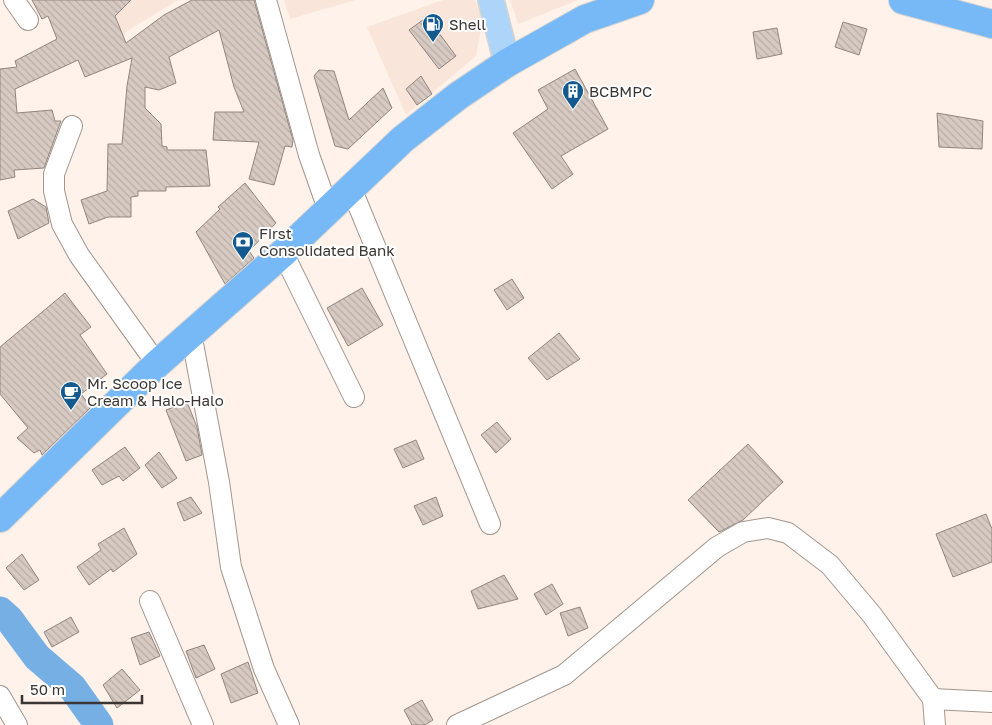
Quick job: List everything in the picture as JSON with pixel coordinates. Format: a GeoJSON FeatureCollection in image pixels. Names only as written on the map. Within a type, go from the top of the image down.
{"type":"FeatureCollection","features":[{"type":"Feature","properties":{"kind":"highway"},"geometry":{"type":"LineString","coordinates":[[0,518],[157,364],[283,252],[403,139],[458,96],[507,63],[585,19],[640,0]]}},
{"type":"Feature","properties":{"kind":"highway"},"geometry":{"type":"LineString","coordinates":[[903,0],[992,24]]}},
{"type":"Feature","properties":{"kind":"main road"},"geometry":{"type":"LineString","coordinates":[[491,0],[507,63]]}},
{"type":"Feature","properties":{"kind":"street"},"geometry":{"type":"LineString","coordinates":[[14,0],[28,20]]}},
{"type":"Feature","properties":{"kind":"street"},"geometry":{"type":"LineString","coordinates":[[266,0],[309,155],[328,209]]}},
{"type":"Feature","properties":{"kind":"street"},"geometry":{"type":"LineString","coordinates":[[72,126],[54,174],[54,191],[62,224],[79,255],[157,364]]}},
{"type":"Feature","properties":{"kind":"street"},"geometry":{"type":"LineString","coordinates":[[351,188],[490,524]]}},
{"type":"Feature","properties":{"kind":"street"},"geometry":{"type":"LineString","coordinates":[[283,252],[354,397]]}},
{"type":"Feature","properties":{"kind":"street"},"geometry":{"type":"LineString","coordinates":[[192,333],[219,482],[231,567],[264,669],[289,725]]}},
{"type":"Feature","properties":{"kind":"street"},"geometry":{"type":"LineString","coordinates":[[457,725],[564,675],[717,547],[743,532],[768,528],[788,533],[830,565],[872,615],[933,699],[935,725]]}},
{"type":"Feature","properties":{"kind":"street"},"geometry":{"type":"LineString","coordinates":[[150,601],[204,725]]}},
{"type":"Feature","properties":{"kind":"street"},"geometry":{"type":"LineString","coordinates":[[0,696],[17,725]]}},
{"type":"Feature","properties":{"kind":"street"},"geometry":{"type":"LineString","coordinates":[[933,699],[992,702]]}},
{"type":"Feature","properties":{"kind":"shaded area"},"geometry":{"type":"Polygon","coordinates":[[[83,0],[178,0],[127,31],[116,46],[83,0]]]}},
{"type":"Feature","properties":{"kind":"shaded area"},"geometry":{"type":"Polygon","coordinates":[[[284,0],[355,0],[290,19],[284,0]]]}},
{"type":"Feature","properties":{"kind":"shaded area"},"geometry":{"type":"Polygon","coordinates":[[[443,0],[475,0],[483,20],[476,56],[406,115],[367,27],[443,0]]]}},
{"type":"Feature","properties":{"kind":"shaded area"},"geometry":{"type":"Polygon","coordinates":[[[510,0],[578,0],[518,24],[510,0]]]}},
{"type":"Feature","properties":{"kind":"building"},"geometry":{"type":"Polygon","coordinates":[[[32,0],[131,0],[115,16],[126,43],[164,15],[192,0],[254,0],[293,140],[292,147],[285,146],[274,185],[249,179],[259,142],[213,140],[215,112],[244,112],[234,87],[219,30],[169,57],[176,83],[159,90],[145,87],[145,108],[161,124],[162,146],[167,147],[167,150],[206,150],[210,186],[166,187],[166,191],[138,191],[138,196],[131,197],[131,217],[108,217],[89,224],[81,200],[107,191],[108,144],[122,144],[127,86],[132,58],[85,77],[78,60],[15,89],[17,113],[52,110],[55,121],[61,121],[44,168],[14,170],[15,177],[0,180],[0,69],[17,67],[15,61],[57,39],[48,16],[42,19],[32,0]]]}},
{"type":"Feature","properties":{"kind":"building","name":"Shell"},"geometry":{"type":"Polygon","coordinates":[[[427,17],[456,56],[439,69],[409,30],[427,17]]]}},
{"type":"Feature","properties":{"kind":"building"},"geometry":{"type":"Polygon","coordinates":[[[843,22],[867,29],[859,55],[835,47],[843,22]]]}},
{"type":"Feature","properties":{"kind":"building"},"geometry":{"type":"Polygon","coordinates":[[[777,28],[782,54],[757,59],[753,32],[777,28]]]}},
{"type":"Feature","properties":{"kind":"building"},"geometry":{"type":"Polygon","coordinates":[[[575,69],[608,129],[561,156],[573,174],[552,189],[513,133],[548,109],[538,90],[575,69]]]}},
{"type":"Feature","properties":{"kind":"building"},"geometry":{"type":"Polygon","coordinates":[[[319,70],[334,71],[349,120],[383,88],[392,108],[348,149],[335,146],[314,76],[319,70]]]}},
{"type":"Feature","properties":{"kind":"building"},"geometry":{"type":"Polygon","coordinates":[[[421,76],[432,94],[417,105],[406,89],[421,76]]]}},
{"type":"Feature","properties":{"kind":"building"},"geometry":{"type":"Polygon","coordinates":[[[937,113],[983,121],[982,149],[939,147],[937,113]]]}},
{"type":"Feature","properties":{"kind":"building"},"geometry":{"type":"Polygon","coordinates":[[[245,183],[276,223],[249,251],[254,258],[225,284],[196,232],[220,209],[218,207],[245,183]]]}},
{"type":"Feature","properties":{"kind":"building"},"geometry":{"type":"Polygon","coordinates":[[[33,199],[46,207],[49,223],[18,239],[8,211],[33,199]]]}},
{"type":"Feature","properties":{"kind":"building"},"geometry":{"type":"Polygon","coordinates":[[[512,279],[524,298],[507,310],[494,290],[512,279]]]}},
{"type":"Feature","properties":{"kind":"building"},"geometry":{"type":"Polygon","coordinates":[[[362,288],[383,325],[348,346],[327,308],[362,288]]]}},
{"type":"Feature","properties":{"kind":"building"},"geometry":{"type":"Polygon","coordinates":[[[65,293],[91,327],[80,335],[107,374],[81,394],[91,407],[42,455],[40,450],[34,453],[17,438],[28,428],[0,394],[0,347],[65,293]]]}},
{"type":"Feature","properties":{"kind":"building"},"geometry":{"type":"Polygon","coordinates":[[[559,333],[580,359],[547,380],[528,358],[559,333]]]}},
{"type":"Feature","properties":{"kind":"building"},"geometry":{"type":"Polygon","coordinates":[[[187,402],[197,427],[202,455],[186,461],[166,410],[187,402]]]}},
{"type":"Feature","properties":{"kind":"building"},"geometry":{"type":"Polygon","coordinates":[[[497,422],[511,439],[496,453],[481,435],[497,422]]]}},
{"type":"Feature","properties":{"kind":"building"},"geometry":{"type":"Polygon","coordinates":[[[416,440],[424,459],[403,468],[394,449],[416,440]]]}},
{"type":"Feature","properties":{"kind":"building"},"geometry":{"type":"Polygon","coordinates":[[[748,444],[783,482],[743,520],[719,532],[688,500],[748,444]]]}},
{"type":"Feature","properties":{"kind":"building"},"geometry":{"type":"Polygon","coordinates":[[[125,447],[140,468],[123,481],[119,476],[102,485],[92,470],[125,447]]]}},
{"type":"Feature","properties":{"kind":"building"},"geometry":{"type":"Polygon","coordinates":[[[159,452],[177,478],[162,488],[145,465],[159,452]]]}},
{"type":"Feature","properties":{"kind":"building"},"geometry":{"type":"Polygon","coordinates":[[[191,497],[202,513],[184,521],[177,503],[191,497]]]}},
{"type":"Feature","properties":{"kind":"building"},"geometry":{"type":"Polygon","coordinates":[[[436,497],[443,516],[423,525],[414,506],[436,497]]]}},
{"type":"Feature","properties":{"kind":"building"},"geometry":{"type":"Polygon","coordinates":[[[986,514],[992,529],[992,562],[953,577],[936,534],[986,514]]]}},
{"type":"Feature","properties":{"kind":"building"},"geometry":{"type":"Polygon","coordinates":[[[124,528],[137,554],[113,572],[111,569],[89,585],[77,567],[101,550],[98,544],[124,528]]]}},
{"type":"Feature","properties":{"kind":"building"},"geometry":{"type":"Polygon","coordinates":[[[22,554],[39,580],[24,590],[6,568],[22,554]]]}},
{"type":"Feature","properties":{"kind":"building"},"geometry":{"type":"Polygon","coordinates":[[[504,575],[518,599],[478,609],[471,591],[504,575]]]}},
{"type":"Feature","properties":{"kind":"building"},"geometry":{"type":"Polygon","coordinates":[[[552,584],[563,604],[546,615],[534,594],[552,584]]]}},
{"type":"Feature","properties":{"kind":"building"},"geometry":{"type":"Polygon","coordinates":[[[580,607],[588,628],[568,636],[560,613],[580,607]]]}},
{"type":"Feature","properties":{"kind":"building"},"geometry":{"type":"Polygon","coordinates":[[[71,617],[79,632],[52,647],[44,632],[71,617]]]}},
{"type":"Feature","properties":{"kind":"building"},"geometry":{"type":"Polygon","coordinates":[[[149,632],[160,656],[140,665],[131,638],[149,632]]]}},
{"type":"Feature","properties":{"kind":"building"},"geometry":{"type":"Polygon","coordinates":[[[204,645],[215,669],[196,678],[186,651],[204,645]]]}},
{"type":"Feature","properties":{"kind":"building"},"geometry":{"type":"Polygon","coordinates":[[[248,662],[258,693],[231,703],[221,674],[248,662]]]}},
{"type":"Feature","properties":{"kind":"building"},"geometry":{"type":"Polygon","coordinates":[[[122,669],[140,690],[117,708],[103,685],[122,669]]]}},
{"type":"Feature","properties":{"kind":"building"},"geometry":{"type":"Polygon","coordinates":[[[422,700],[433,720],[425,725],[412,725],[404,710],[422,700]]]}},
{"type":"Feature","properties":{"kind":"waterway"},"geometry":{"type":"LineString","coordinates":[[0,611],[9,619],[37,657],[72,687],[99,725]]}},
{"type":"Feature","properties":{"kind":"place","name":"Shell"},"geometry":{"type":"Point","coordinates":[433,43]}},
{"type":"Feature","properties":{"kind":"place","name":"BCBMPC"},"geometry":{"type":"Point","coordinates":[573,110]}},
{"type":"Feature","properties":{"kind":"place","name":"First Consolidated Bank"},"geometry":{"type":"Point","coordinates":[243,261]}},
{"type":"Feature","properties":{"kind":"place","name":"Mr. Scoop Ice Cream & Halo-Halo"},"geometry":{"type":"Point","coordinates":[71,411]}}]}
